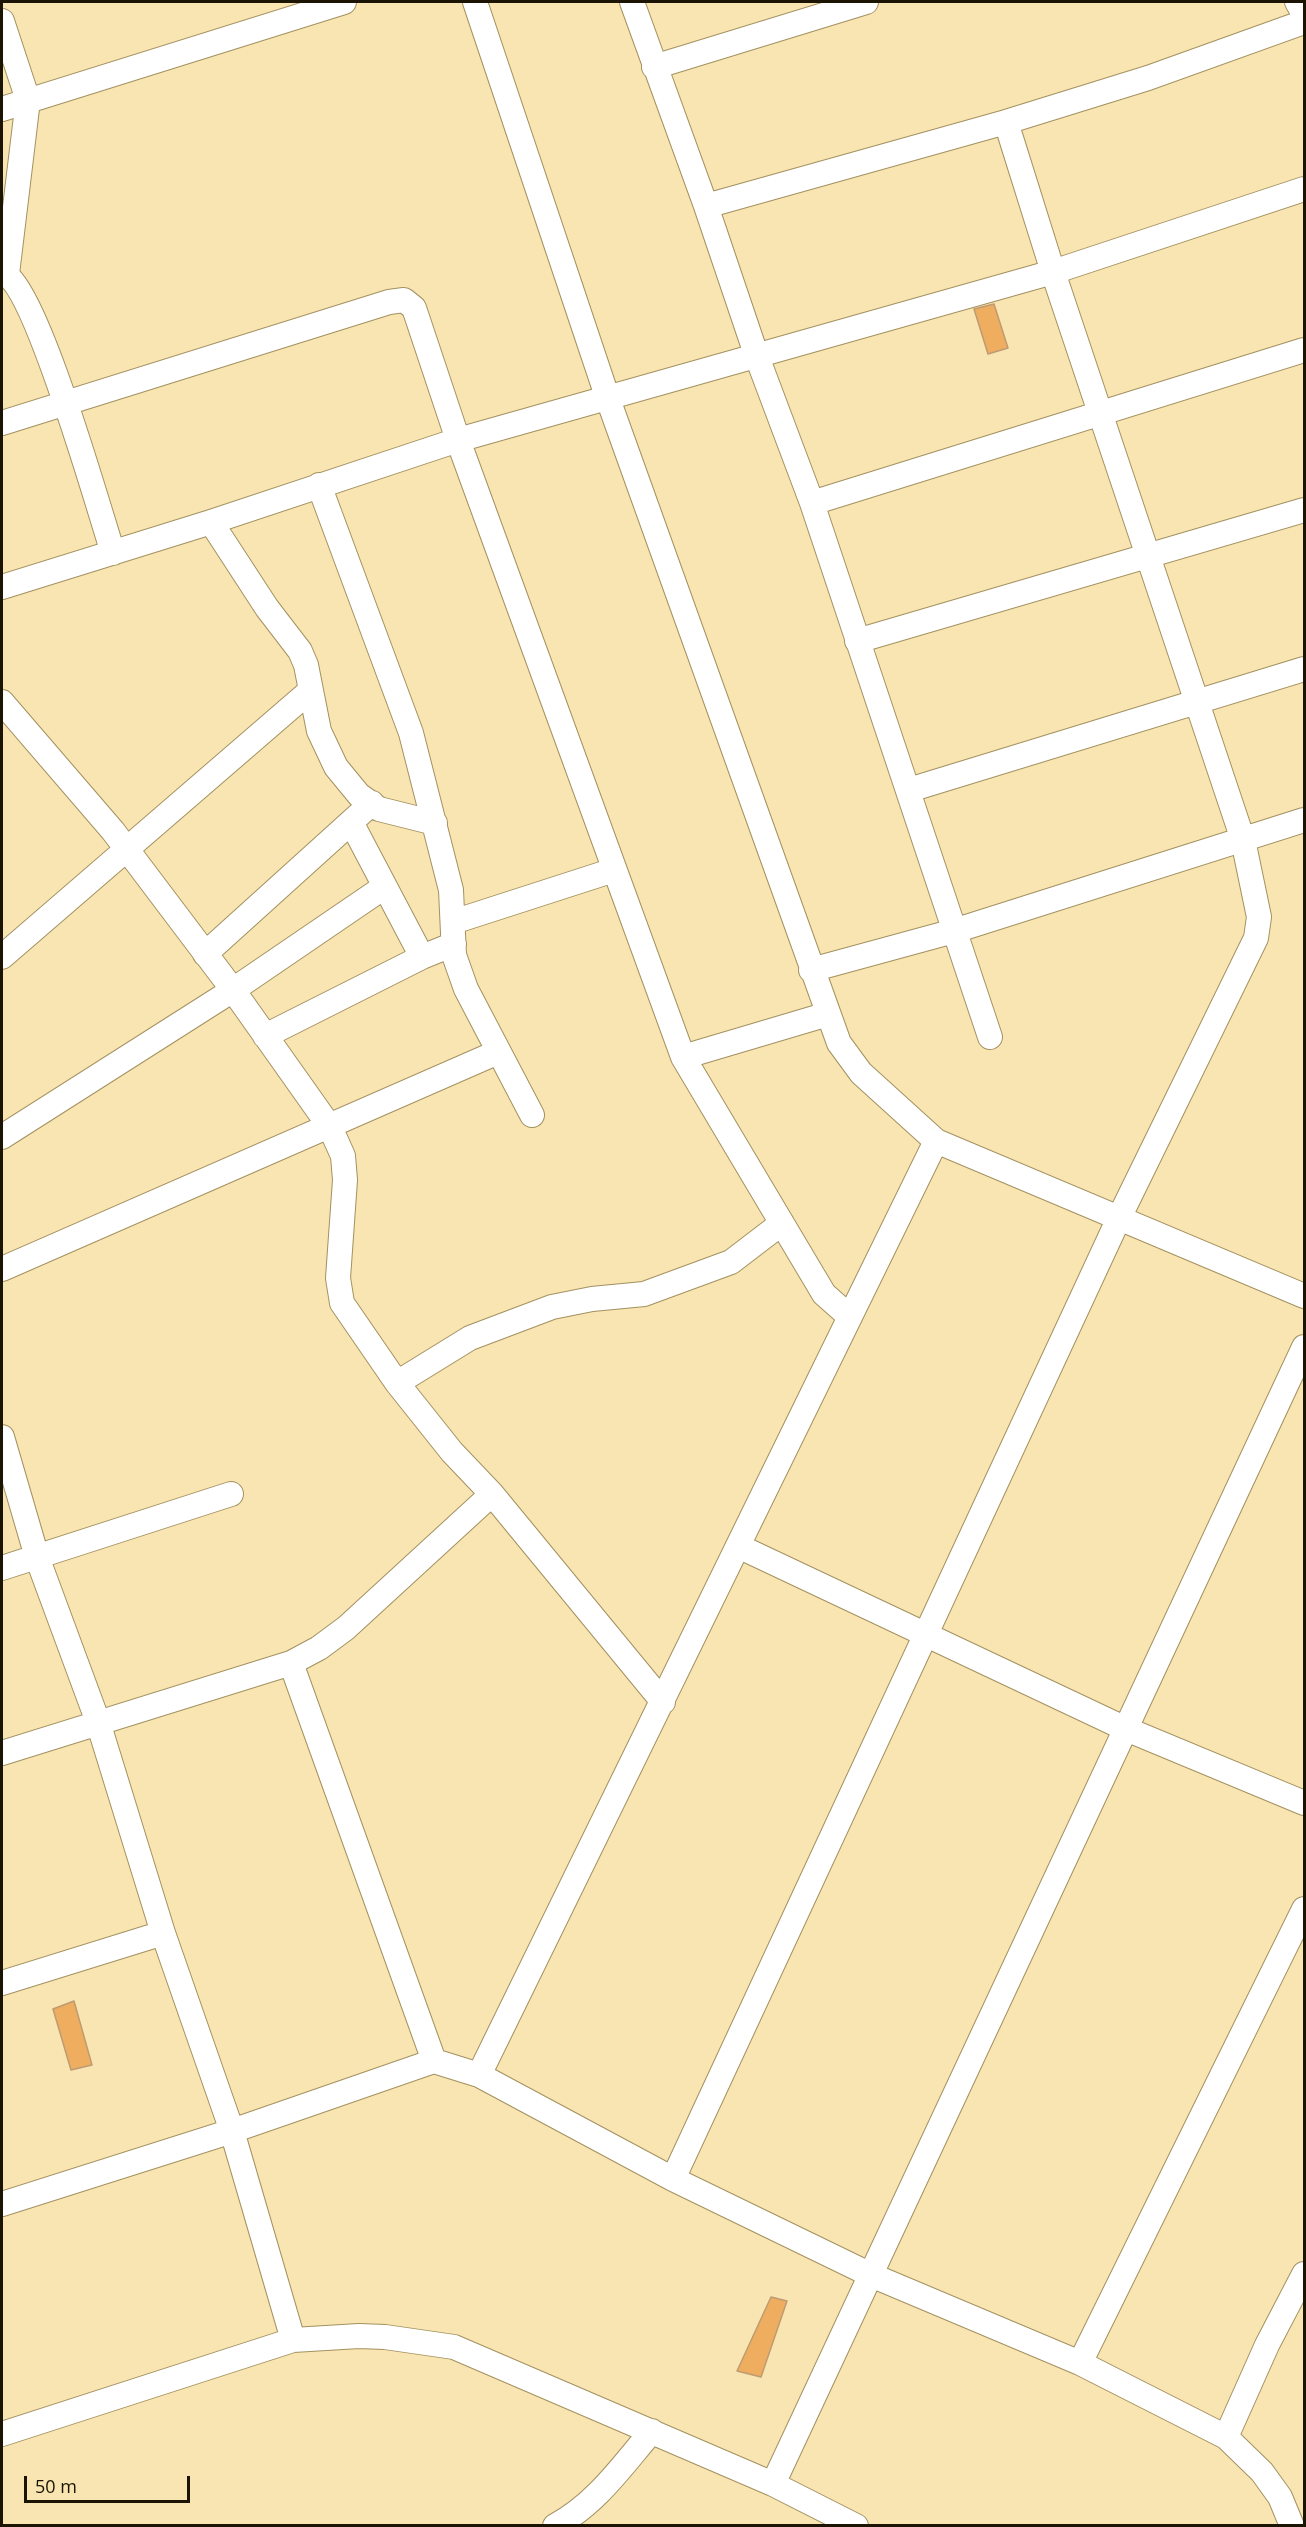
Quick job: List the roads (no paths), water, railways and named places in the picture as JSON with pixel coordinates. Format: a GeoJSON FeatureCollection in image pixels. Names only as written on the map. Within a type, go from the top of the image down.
{"type":"FeatureCollection","features":[{"type":"Feature","properties":{"kind":"street"},"geometry":{"type":"LineString","coordinates":[[2,109],[344,2]]}},
{"type":"Feature","properties":{"kind":"street"},"geometry":{"type":"LineString","coordinates":[[475,2],[608,399],[838,1043],[861,1072],[936,1141],[1305,1296]]}},
{"type":"Feature","properties":{"kind":"street"},"geometry":{"type":"LineString","coordinates":[[632,2],[706,206],[756,354],[812,503],[990,1037]]}},
{"type":"Feature","properties":{"kind":"street"},"geometry":{"type":"LineString","coordinates":[[1297,2],[1305,14]]}},
{"type":"Feature","properties":{"kind":"street"},"geometry":{"type":"LineString","coordinates":[[654,67],[852,4]]}},
{"type":"Feature","properties":{"kind":"street"},"geometry":{"type":"LineString","coordinates":[[2,21],[28,100],[4,273],[39,332],[66,403],[113,553]]}},
{"type":"Feature","properties":{"kind":"street"},"geometry":{"type":"LineString","coordinates":[[706,206],[1006,122],[1148,78],[1305,22]]}},
{"type":"Feature","properties":{"kind":"street"},"geometry":{"type":"LineString","coordinates":[[673,2179],[1119,1218],[1256,938],[1259,917],[1243,840],[1053,272],[1006,122]]}},
{"type":"Feature","properties":{"kind":"street"},"geometry":{"type":"LineString","coordinates":[[2,587],[211,522],[458,440],[1053,272],[1305,189]]}},
{"type":"Feature","properties":{"kind":"street"},"geometry":{"type":"LineString","coordinates":[[2,423],[389,302],[404,300],[414,308],[458,440],[683,1058],[824,1294],[850,1317]]}},
{"type":"Feature","properties":{"kind":"street"},"geometry":{"type":"LineString","coordinates":[[812,503],[1305,350]]}},
{"type":"Feature","properties":{"kind":"street"},"geometry":{"type":"LineString","coordinates":[[319,485],[411,733],[451,890],[454,956],[466,989],[532,1115]]}},
{"type":"Feature","properties":{"kind":"street"},"geometry":{"type":"LineString","coordinates":[[857,641],[1305,510]]}},
{"type":"Feature","properties":{"kind":"street"},"geometry":{"type":"LineString","coordinates":[[211,522],[267,608],[300,651],[306,664],[319,731],[336,767],[359,795],[379,809],[435,823]]}},
{"type":"Feature","properties":{"kind":"street"},"geometry":{"type":"LineString","coordinates":[[909,790],[1305,669]]}},
{"type":"Feature","properties":{"kind":"street"},"geometry":{"type":"LineString","coordinates":[[2,957],[125,848],[311,690]]}},
{"type":"Feature","properties":{"kind":"street"},"geometry":{"type":"LineString","coordinates":[[2,702],[125,848],[233,990],[330,1127],[343,1156],[345,1180],[338,1278],[342,1303],[398,1383],[452,1452],[492,1494],[663,1702]]}},
{"type":"Feature","properties":{"kind":"street"},"geometry":{"type":"LineString","coordinates":[[205,954],[372,804]]}},
{"type":"Feature","properties":{"kind":"street"},"geometry":{"type":"LineString","coordinates":[[812,970],[954,931],[1305,820]]}},
{"type":"Feature","properties":{"kind":"street"},"geometry":{"type":"LineString","coordinates":[[351,822],[422,957]]}},
{"type":"Feature","properties":{"kind":"street"},"geometry":{"type":"LineString","coordinates":[[265,1036],[422,957],[454,933],[614,870]]}},
{"type":"Feature","properties":{"kind":"street"},"geometry":{"type":"LineString","coordinates":[[2,1137],[233,990],[384,886]]}},
{"type":"Feature","properties":{"kind":"street"},"geometry":{"type":"LineString","coordinates":[[683,1058],[828,1014]]}},
{"type":"Feature","properties":{"kind":"street"},"geometry":{"type":"LineString","coordinates":[[2,1269],[498,1052]]}},
{"type":"Feature","properties":{"kind":"street"},"geometry":{"type":"LineString","coordinates":[[479,2075],[936,1141]]}},
{"type":"Feature","properties":{"kind":"street"},"geometry":{"type":"LineString","coordinates":[[398,1383],[470,1338],[552,1307],[644,1294],[731,1262],[782,1223]]}},
{"type":"Feature","properties":{"kind":"street"},"geometry":{"type":"LineString","coordinates":[[773,2484],[1305,1347]]}},
{"type":"Feature","properties":{"kind":"street"},"geometry":{"type":"LineString","coordinates":[[2,1437],[37,1557],[98,1722],[164,1933],[232,2131],[293,2340]]}},
{"type":"Feature","properties":{"kind":"street"},"geometry":{"type":"LineString","coordinates":[[2,1568],[231,1494]]}},
{"type":"Feature","properties":{"kind":"street"},"geometry":{"type":"LineString","coordinates":[[2,1753],[291,1663],[319,1648],[346,1628],[492,1494]]}},
{"type":"Feature","properties":{"kind":"street"},"geometry":{"type":"LineString","coordinates":[[738,1546],[1126,1729],[1305,1803]]}},
{"type":"Feature","properties":{"kind":"street"},"geometry":{"type":"LineString","coordinates":[[291,1663],[434,2061]]}},
{"type":"Feature","properties":{"kind":"street"},"geometry":{"type":"LineString","coordinates":[[1080,2363],[1305,1909]]}},
{"type":"Feature","properties":{"kind":"street"},"geometry":{"type":"LineString","coordinates":[[2,1983],[164,1933]]}},
{"type":"Feature","properties":{"kind":"street"},"geometry":{"type":"LineString","coordinates":[[2,2204],[232,2131],[434,2061],[479,2075],[673,2179],[871,2275],[1080,2363],[1226,2437],[1262,2472],[1280,2497],[1292,2526]]}},
{"type":"Feature","properties":{"kind":"street"},"geometry":{"type":"LineString","coordinates":[[1226,2437],[1268,2344],[1305,2274]]}},
{"type":"Feature","properties":{"kind":"street"},"geometry":{"type":"LineString","coordinates":[[2,2434],[293,2340],[376,2336],[411,2339],[454,2347],[773,2484],[856,2526]]}},
{"type":"Feature","properties":{"kind":"street"},"geometry":{"type":"LineString","coordinates":[[555,2526],[575,2515],[593,2500],[652,2431]]}}]}
